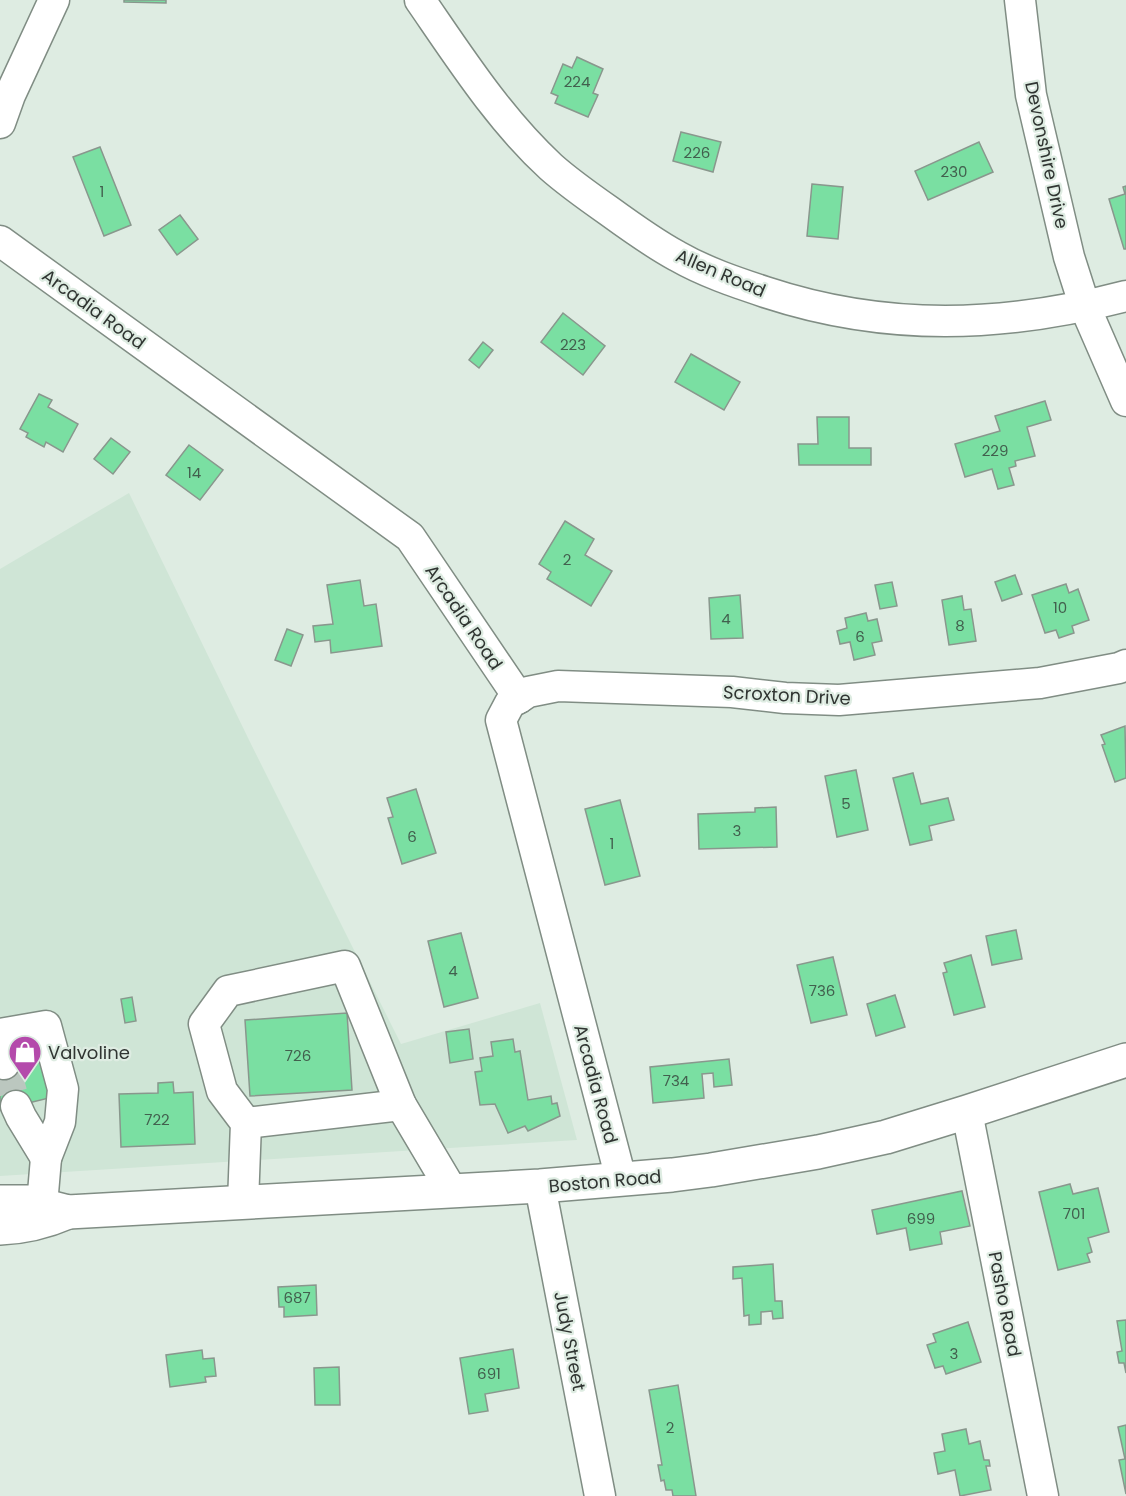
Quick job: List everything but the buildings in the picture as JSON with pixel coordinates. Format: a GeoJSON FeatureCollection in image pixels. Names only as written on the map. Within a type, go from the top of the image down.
{"type":"FeatureCollection","features":[{"type":"Feature","properties":{"kind":"main road","name":"Boston Road"},"geometry":{"type":"LineString","coordinates":[[0,1202],[29,1202],[56,1209],[243,1203],[672,1176],[818,1152],[886,1137],[1126,1060]]}},
{"type":"Feature","properties":{"kind":"main road","name":"Boston Road"},"geometry":{"type":"LineString","coordinates":[[0,1228],[24,1227],[42,1223],[56,1209]]}},
{"type":"Feature","properties":{"kind":"street"},"geometry":{"type":"LineString","coordinates":[[0,123],[10,95],[54,0]]}},
{"type":"Feature","properties":{"kind":"street","name":"Allen Road"},"geometry":{"type":"LineString","coordinates":[[420,0],[485,92],[552,167],[639,233],[706,270],[807,306],[901,321],[970,321],[1085,307],[1126,296]]}},
{"type":"Feature","properties":{"kind":"street","name":"Devonshire Drive"},"geometry":{"type":"LineString","coordinates":[[1020,0],[1034,105],[1069,257],[1085,307]]}},
{"type":"Feature","properties":{"kind":"street","name":"Arcadia Road"},"geometry":{"type":"LineString","coordinates":[[0,242],[410,537],[519,698],[510,703],[501,720],[621,1179]]}},
{"type":"Feature","properties":{"kind":"street"},"geometry":{"type":"LineString","coordinates":[[1085,307],[1126,400]]}},
{"type":"Feature","properties":{"kind":"street","name":"Scroxton Drive"},"geometry":{"type":"LineString","coordinates":[[519,698],[528,692],[558,686],[732,692],[785,698],[839,700],[1040,683],[1126,665]]}},
{"type":"Feature","properties":{"kind":"street"},"geometry":{"type":"LineString","coordinates":[[243,1203],[246,1124],[222,1091],[204,1024],[228,991],[345,966],[400,1105],[452,1191]]}},
{"type":"Feature","properties":{"kind":"street"},"geometry":{"type":"LineString","coordinates":[[0,1034],[46,1026],[63,1089],[60,1122],[46,1158]]}},
{"type":"Feature","properties":{"kind":"street"},"geometry":{"type":"LineString","coordinates":[[246,1124],[400,1105]]}},
{"type":"Feature","properties":{"kind":"street"},"geometry":{"type":"LineString","coordinates":[[16,1106],[46,1158],[56,1209]]}},
{"type":"Feature","properties":{"kind":"street","name":"Pasho Road"},"geometry":{"type":"LineString","coordinates":[[967,1112],[1043,1496]]}},
{"type":"Feature","properties":{"kind":"street","name":"Judy Street"},"geometry":{"type":"LineString","coordinates":[[540,1186],[600,1496]]}},
{"type":"Feature","properties":{"kind":"shaded area"},"geometry":{"type":"Polygon","coordinates":[[[129,493],[401,1044],[540,1003],[577,1140],[0,1176],[0,569],[129,493]]]}},
{"type":"Feature","properties":{"kind":"tunnel"},"geometry":{"type":"LineString","coordinates":[[4,1064],[16,1106]]}},
{"type":"Feature","properties":{"kind":"place","name":"Valvoline"},"geometry":{"type":"Point","coordinates":[25,1081]}}]}
